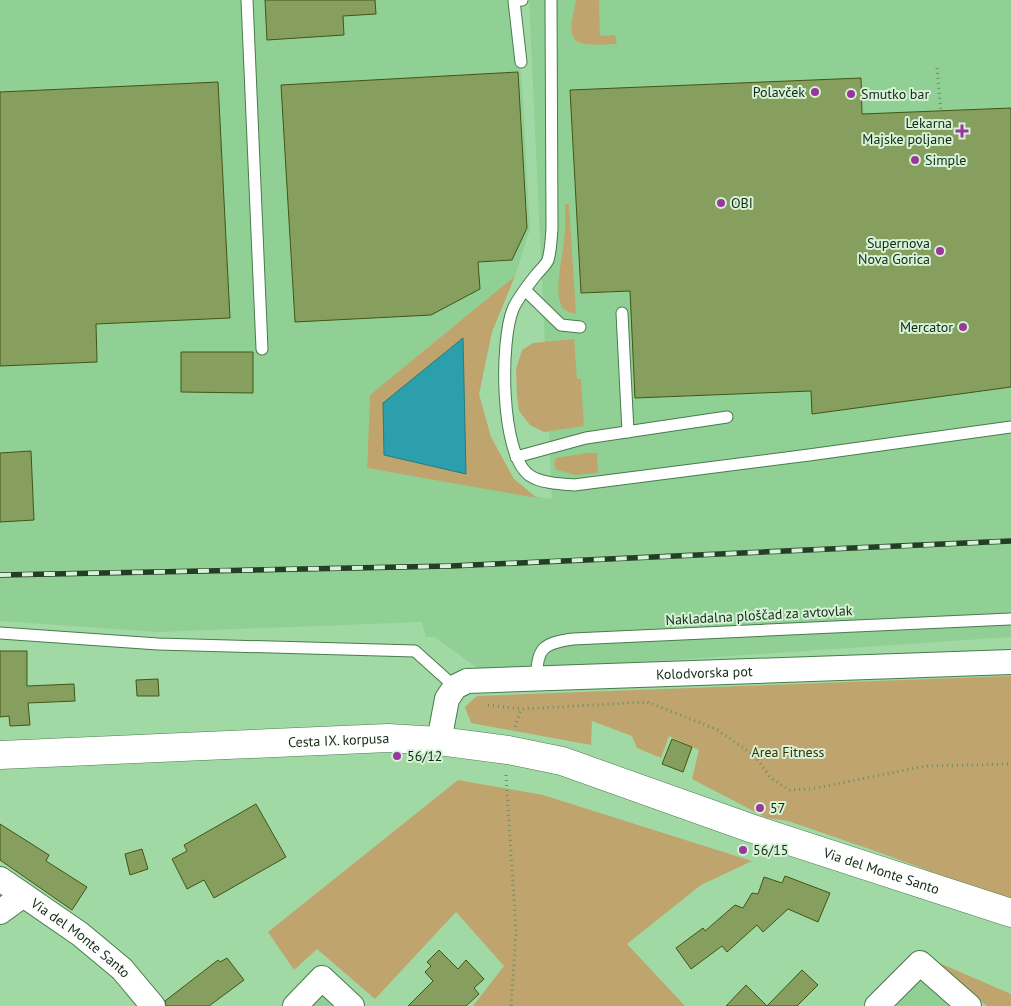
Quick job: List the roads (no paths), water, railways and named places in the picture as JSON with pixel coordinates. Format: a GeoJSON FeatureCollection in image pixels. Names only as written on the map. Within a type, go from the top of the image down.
{"type":"FeatureCollection","features":[{"type":"Feature","properties":{"kind":"main road","name":"Cesta IX. korpusa"},"geometry":{"type":"LineString","coordinates":[[0,755],[388,738],[439,741],[508,750],[562,761],[753,829]]}},
{"type":"Feature","properties":{"kind":"main road","name":"Via del Monte Santo"},"geometry":{"type":"LineString","coordinates":[[753,829],[1011,913]]}},
{"type":"Feature","properties":{"kind":"street","name":"Kolodvorska pot"},"geometry":{"type":"LineString","coordinates":[[455,687],[467,681],[1011,662]]}},
{"type":"Feature","properties":{"kind":"street"},"geometry":{"type":"LineString","coordinates":[[439,741],[447,699],[455,687]]}},
{"type":"Feature","properties":{"kind":"street","name":"Via del Monte Santo"},"geometry":{"type":"LineString","coordinates":[[0,879],[87,940],[122,969],[154,1006]]}},
{"type":"Feature","properties":{"kind":"street"},"geometry":{"type":"LineString","coordinates":[[0,912],[22,896]]}},
{"type":"Feature","properties":{"kind":"street"},"geometry":{"type":"LineString","coordinates":[[877,1006],[920,963],[969,1006]]}},
{"type":"Feature","properties":{"kind":"street"},"geometry":{"type":"LineString","coordinates":[[295,1006],[322,978],[352,1006]]}},
{"type":"Feature","properties":{"kind":"lane"},"geometry":{"type":"LineString","coordinates":[[247,0],[262,350]]}},
{"type":"Feature","properties":{"kind":"lane"},"geometry":{"type":"LineString","coordinates":[[521,62],[514,0],[522,0]]}},
{"type":"Feature","properties":{"kind":"lane"},"geometry":{"type":"LineString","coordinates":[[551,0],[552,230],[548,262],[525,290],[513,309],[506,334],[504,370],[508,430],[516,457],[529,475],[552,483],[574,484],[1011,427]]}},
{"type":"Feature","properties":{"kind":"lane"},"geometry":{"type":"LineString","coordinates":[[525,290],[561,325],[580,327]]}},
{"type":"Feature","properties":{"kind":"lane"},"geometry":{"type":"LineString","coordinates":[[622,313],[628,432]]}},
{"type":"Feature","properties":{"kind":"lane"},"geometry":{"type":"LineString","coordinates":[[516,457],[586,438],[727,417]]}},
{"type":"Feature","properties":{"kind":"lane","name":"Nakladalna ploščad za avtovlak"},"geometry":{"type":"LineString","coordinates":[[537,678],[537,664],[541,650],[555,641],[1010,618]]}},
{"type":"Feature","properties":{"kind":"lane"},"geometry":{"type":"LineString","coordinates":[[0,633],[158,644],[415,651],[455,687]]}},
{"type":"Feature","properties":{"kind":"water"},"geometry":{"type":"Polygon","coordinates":[[[463,338],[466,474],[384,455],[383,403],[463,338]]]}},
{"type":"Feature","properties":{"kind":"railway"},"geometry":{"type":"LineString","coordinates":[[0,575],[451,566],[1011,541]]}},
{"type":"Feature","properties":{"kind":"place","name":"Polavček"},"geometry":{"type":"Point","coordinates":[815,92]}},
{"type":"Feature","properties":{"kind":"place","name":"Smutko bar"},"geometry":{"type":"Point","coordinates":[851,94]}},
{"type":"Feature","properties":{"kind":"place","name":"Lekarna Majske poljane"},"geometry":{"type":"Point","coordinates":[962,131]}},
{"type":"Feature","properties":{"kind":"place","name":"Simple"},"geometry":{"type":"Point","coordinates":[915,160]}},
{"type":"Feature","properties":{"kind":"place","name":"OBI"},"geometry":{"type":"Point","coordinates":[721,203]}},
{"type":"Feature","properties":{"kind":"place","name":"Supernova Nova Gorica"},"geometry":{"type":"Point","coordinates":[940,251]}},
{"type":"Feature","properties":{"kind":"place","name":"Mercator"},"geometry":{"type":"Point","coordinates":[963,327]}},
{"type":"Feature","properties":{"kind":"place","name":"56/12"},"geometry":{"type":"Point","coordinates":[397,756]}},
{"type":"Feature","properties":{"kind":"place","name":"57"},"geometry":{"type":"Point","coordinates":[760,808]}},
{"type":"Feature","properties":{"kind":"place","name":"56/15"},"geometry":{"type":"Point","coordinates":[743,850]}},
{"type":"Feature","properties":{"kind":"park label","name":"Area Fitness"},"geometry":{"type":"Point","coordinates":[788,752]}}]}
